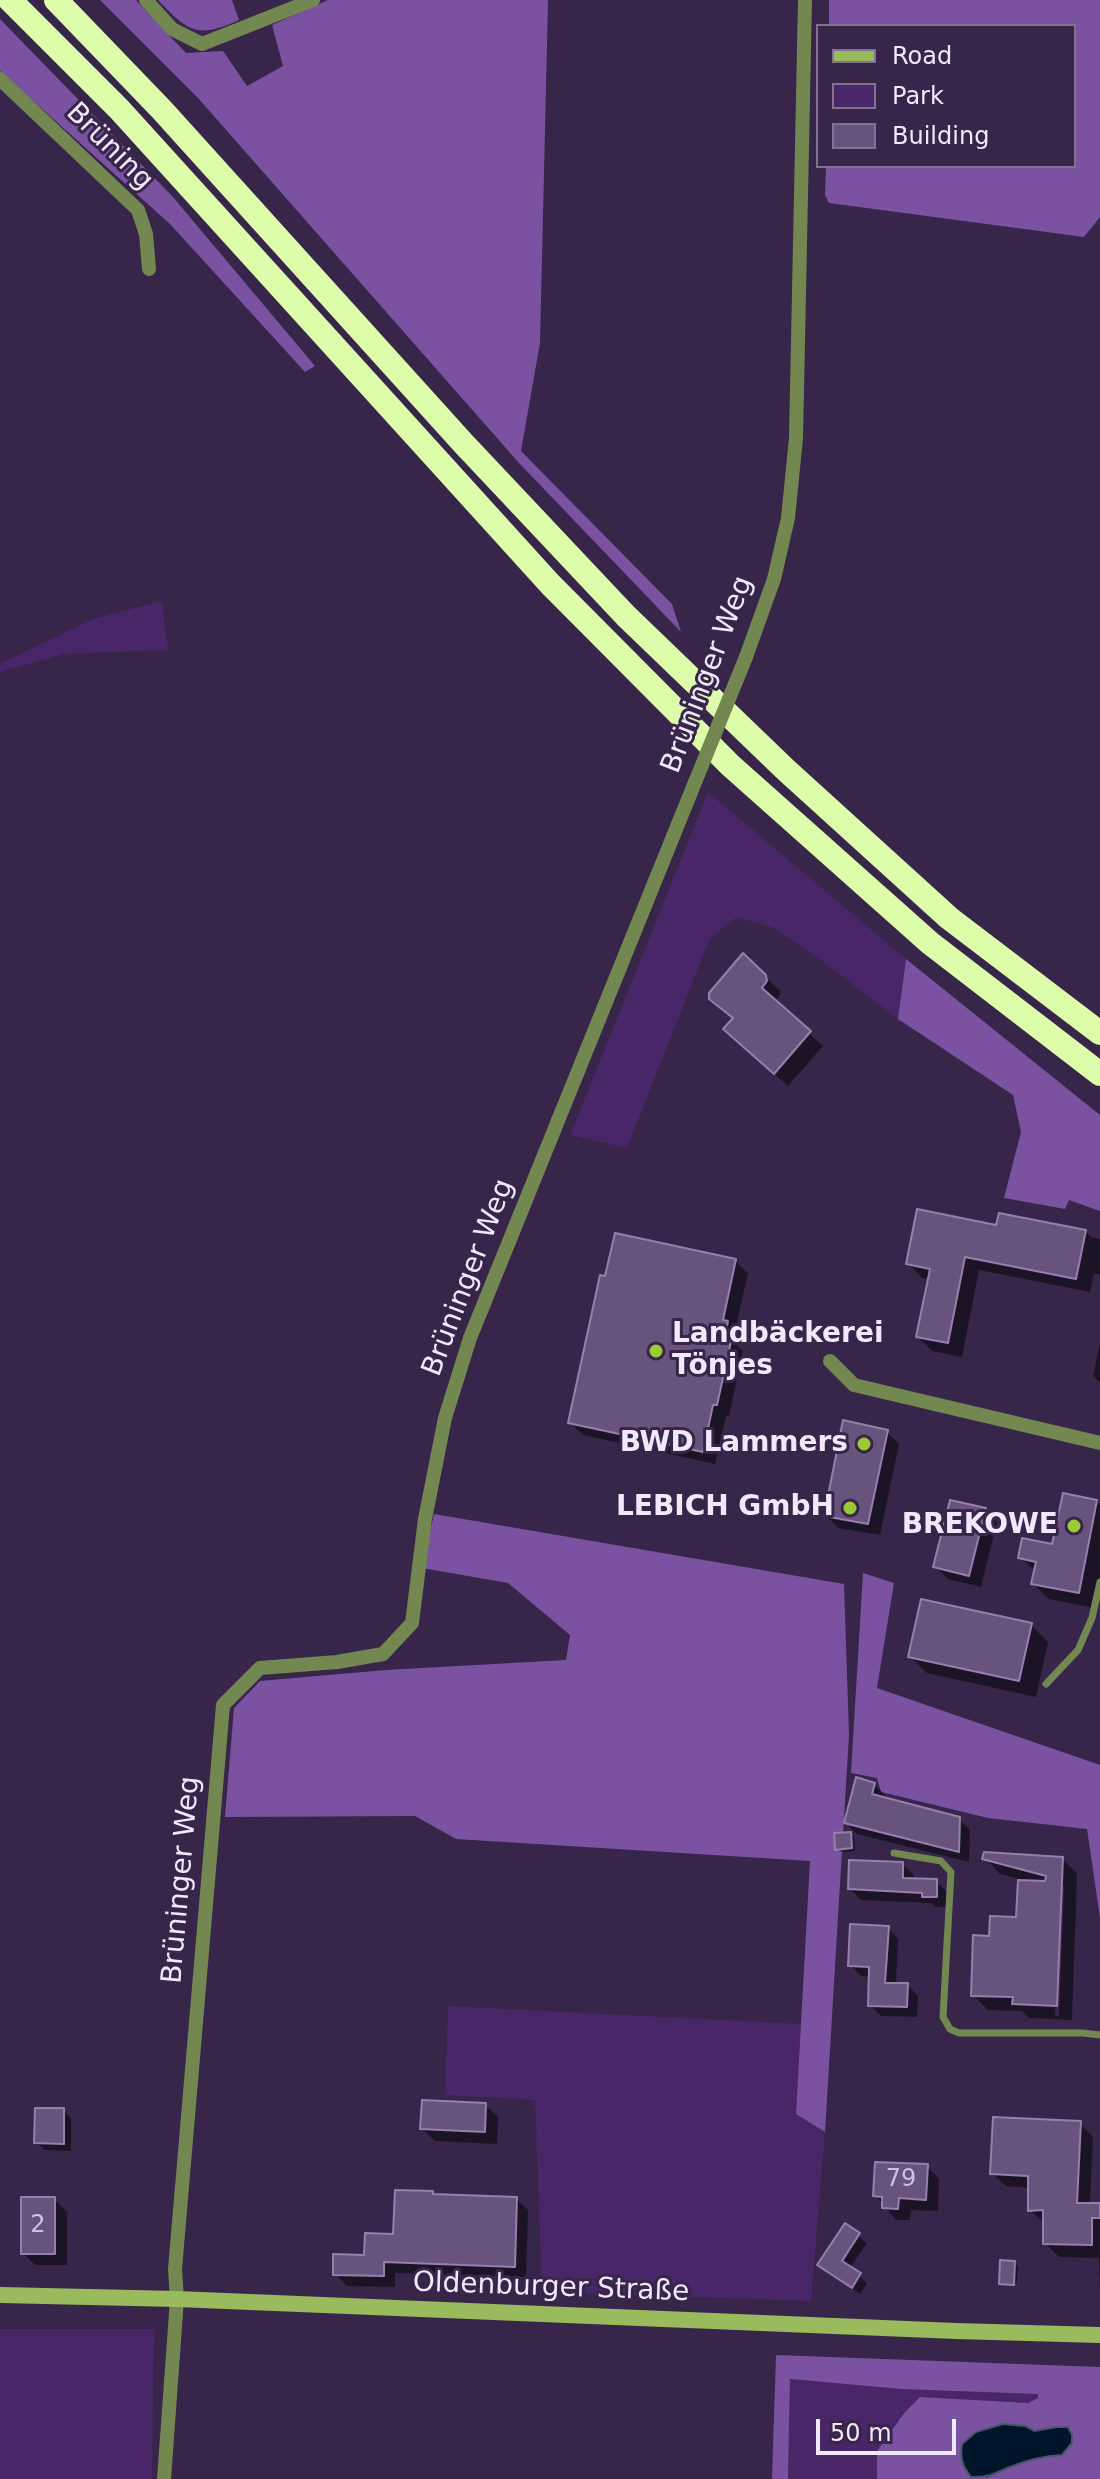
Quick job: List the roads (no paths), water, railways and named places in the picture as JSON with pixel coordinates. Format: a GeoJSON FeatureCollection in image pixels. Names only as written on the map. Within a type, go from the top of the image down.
{"type":"FeatureCollection","features":[{"type":"Feature","properties":{"kind":"highway"},"geometry":{"type":"LineString","coordinates":[[10,0],[119,109],[550,584],[719,754],[930,943],[1100,1074]]}},
{"type":"Feature","properties":{"kind":"highway"},"geometry":{"type":"LineString","coordinates":[[56,0],[162,110],[463,443],[626,616],[786,770],[949,918],[1100,1033]]}},
{"type":"Feature","properties":{"kind":"main road","name":"Oldenburger Straße"},"geometry":{"type":"LineString","coordinates":[[0,2295],[177,2299],[1100,2335]]}},
{"type":"Feature","properties":{"kind":"street"},"geometry":{"type":"LineString","coordinates":[[146,0],[172,29],[202,44],[313,0]]}},
{"type":"Feature","properties":{"kind":"street","name":"Brüninger Weg"},"geometry":{"type":"LineString","coordinates":[[164,2479],[177,2299],[175,2269],[223,1705],[260,1668],[337,1662],[383,1654],[412,1623],[425,1519],[445,1418],[470,1338],[746,657],[774,579],[788,518],[794,451],[805,0]]}},
{"type":"Feature","properties":{"kind":"street","name":"Brüning"},"geometry":{"type":"LineString","coordinates":[[0,79],[138,210],[146,234],[149,269]]}},
{"type":"Feature","properties":{"kind":"street"},"geometry":{"type":"LineString","coordinates":[[830,1361],[854,1385],[1100,1443]]}},
{"type":"Feature","properties":{"kind":"lane"},"geometry":{"type":"LineString","coordinates":[[1046,1684],[1078,1650],[1092,1618],[1100,1582]]}},
{"type":"Feature","properties":{"kind":"lane"},"geometry":{"type":"LineString","coordinates":[[894,1853],[941,1861],[951,1872],[943,2017],[950,2029],[959,2033],[1100,2035]]}},
{"type":"Feature","properties":{"kind":"water"},"geometry":{"type":"Polygon","coordinates":[[[1003,2424],[1025,2426],[1034,2431],[1068,2427],[1072,2443],[1062,2455],[1029,2460],[987,2476],[971,2477],[962,2462],[962,2444],[976,2432],[1003,2424]]]}},
{"type":"Feature","properties":{"kind":"place","name":"Landbäckerei Tönjes"},"geometry":{"type":"Point","coordinates":[656,1351]}},
{"type":"Feature","properties":{"kind":"place","name":"BWD Lammers"},"geometry":{"type":"Point","coordinates":[864,1444]}},
{"type":"Feature","properties":{"kind":"place","name":"LEBICH GmbH"},"geometry":{"type":"Point","coordinates":[850,1508]}},
{"type":"Feature","properties":{"kind":"place","name":"BREKOWE"},"geometry":{"type":"Point","coordinates":[1074,1526]}}]}
